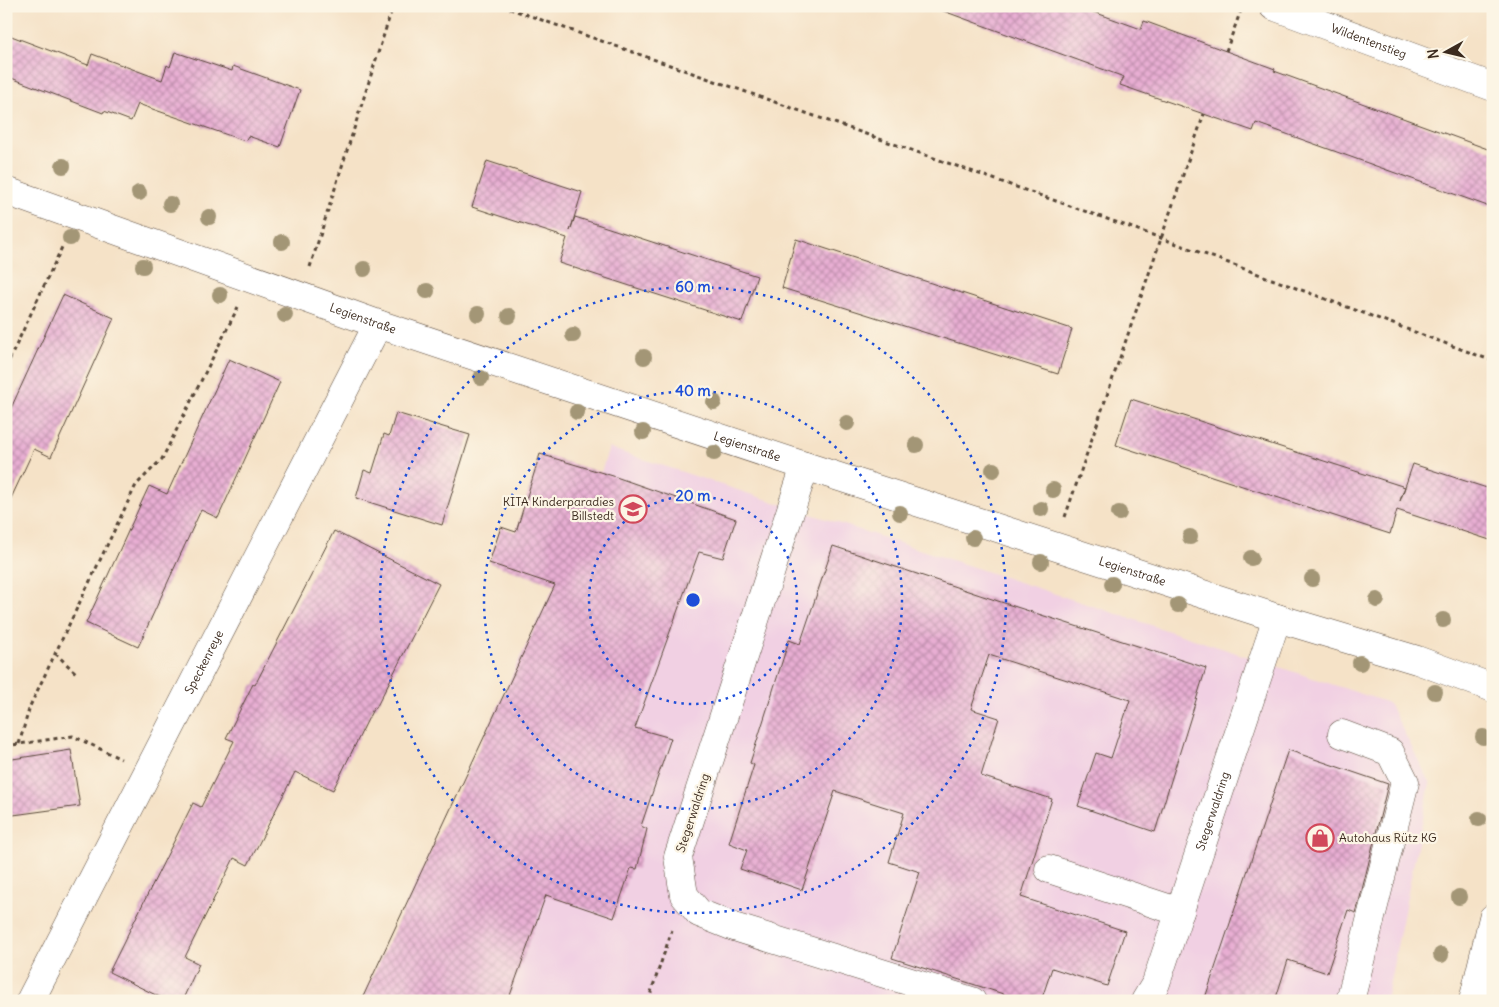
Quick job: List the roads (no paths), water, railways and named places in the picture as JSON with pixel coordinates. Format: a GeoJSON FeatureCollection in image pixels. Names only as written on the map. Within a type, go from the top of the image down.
{"type":"FeatureCollection","features":[{"type":"Feature","properties":{"kind":"street","name":"Wildentenstieg"},"geometry":{"type":"LineString","coordinates":[[1273,6],[1493,87]]}},
{"type":"Feature","properties":{"kind":"street","name":"Legienstraße"},"geometry":{"type":"LineString","coordinates":[[6,191],[378,324],[805,466],[1277,618],[1417,660],[1493,688]]}},
{"type":"Feature","properties":{"kind":"street","name":"Speckenreye"},"geometry":{"type":"LineString","coordinates":[[30,1001],[378,324]]}},
{"type":"Feature","properties":{"kind":"street","name":"Stegerwaldring"},"geometry":{"type":"LineString","coordinates":[[805,466],[678,857],[684,895],[699,913],[734,927],[972,1001]]}},
{"type":"Feature","properties":{"kind":"street","name":"Stegerwaldring"},"geometry":{"type":"LineString","coordinates":[[1146,1001],[1156,983],[1277,618]]}},
{"type":"Feature","properties":{"kind":"street"},"geometry":{"type":"LineString","coordinates":[[1342,734],[1390,752],[1405,782],[1350,1001]]}},
{"type":"Feature","properties":{"kind":"street"},"geometry":{"type":"LineString","coordinates":[[1049,869],[1180,912]]}},
{"type":"Feature","properties":{"kind":"street"},"geometry":{"type":"LineString","coordinates":[[1473,1001],[1493,918]]}},
{"type":"Feature","properties":{"kind":"place","name":"KITA Kinderparadies Billstedt"},"geometry":{"type":"Point","coordinates":[633,509]}},
{"type":"Feature","properties":{"kind":"place","name":"Autohaus Rütz KG"},"geometry":{"type":"Point","coordinates":[1320,838]}}]}
